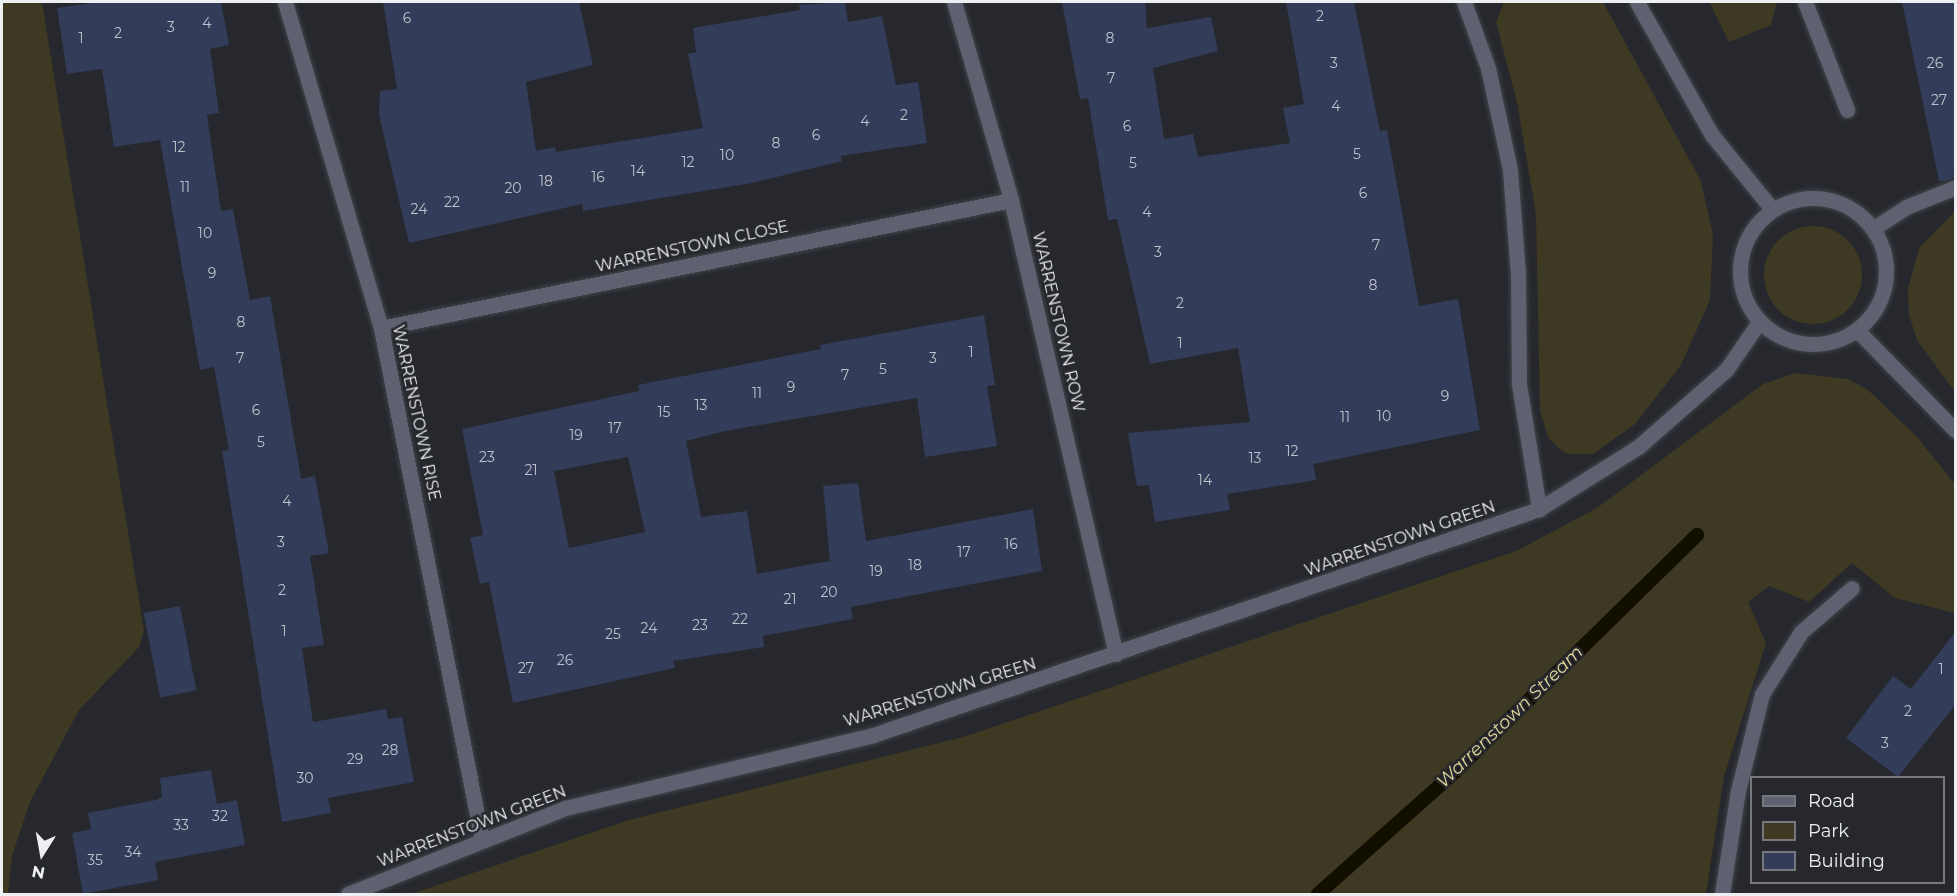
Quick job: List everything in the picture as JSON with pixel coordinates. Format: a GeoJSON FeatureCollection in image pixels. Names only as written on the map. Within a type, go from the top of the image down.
{"type":"FeatureCollection","features":[{"type":"Feature","properties":{"kind":"street","name":"WARRENSTOWN RISE"},"geometry":{"type":"LineString","coordinates":[[285,2],[381,328],[482,840]]}},
{"type":"Feature","properties":{"kind":"street","name":"WARRENSTOWN ROW"},"geometry":{"type":"LineString","coordinates":[[954,2],[1011,200],[1116,654]]}},
{"type":"Feature","properties":{"kind":"street"},"geometry":{"type":"LineString","coordinates":[[1464,2],[1488,68],[1510,170],[1518,274],[1519,384],[1539,509]]}},
{"type":"Feature","properties":{"kind":"street"},"geometry":{"type":"LineString","coordinates":[[1637,2],[1712,135],[1772,209]]}},
{"type":"Feature","properties":{"kind":"street"},"geometry":{"type":"LineString","coordinates":[[1805,2],[1847,110]]}},
{"type":"Feature","properties":{"kind":"street"},"geometry":{"type":"LineString","coordinates":[[1874,228],[1906,207],[1956,187]]}},
{"type":"Feature","properties":{"kind":"street","name":"WARRENSTOWN CLOSE"},"geometry":{"type":"LineString","coordinates":[[381,328],[1011,200]]}},
{"type":"Feature","properties":{"kind":"street"},"geometry":{"type":"LineString","coordinates":[[1793,200],[1838,201],[1874,228],[1884,249],[1884,294],[1873,315],[1857,330],[1817,345],[1776,335],[1759,322],[1745,300],[1739,276],[1742,250],[1753,227],[1772,209],[1793,200]]}},
{"type":"Feature","properties":{"kind":"street","name":"WARRENSTOWN GREEN"},"geometry":{"type":"LineString","coordinates":[[348,894],[565,808],[873,735],[1539,509],[1638,447],[1726,370],[1759,322]]}},
{"type":"Feature","properties":{"kind":"street"},"geometry":{"type":"LineString","coordinates":[[1857,330],[1956,431]]}},
{"type":"Feature","properties":{"kind":"street"},"geometry":{"type":"LineString","coordinates":[[1722,894],[1738,791],[1762,694],[1801,632],[1852,588]]}},
{"type":"Feature","properties":{"kind":"green space"},"geometry":{"type":"Polygon","coordinates":[[[2,2],[42,2],[144,631],[139,647],[79,710],[30,802],[12,856],[8,894],[2,894],[2,2]]]}},
{"type":"Feature","properties":{"kind":"green space"},"geometry":{"type":"Polygon","coordinates":[[[1504,2],[1603,2],[1701,181],[1713,235],[1710,300],[1681,365],[1635,424],[1593,454],[1568,454],[1557,447],[1548,437],[1540,410],[1536,215],[1517,102],[1496,22],[1504,2]]]}},
{"type":"Feature","properties":{"kind":"green space"},"geometry":{"type":"Polygon","coordinates":[[[1709,2],[1777,2],[1771,25],[1729,42],[1709,2]]]}},
{"type":"Feature","properties":{"kind":"green space"},"geometry":{"type":"Polygon","coordinates":[[[1955,211],[1955,392],[1917,340],[1909,315],[1908,288],[1919,248],[1955,211]]]}},
{"type":"Feature","properties":{"kind":"green space"},"geometry":{"type":"Polygon","coordinates":[[[1813,226],[1832,230],[1848,240],[1858,256],[1862,275],[1858,294],[1848,310],[1832,320],[1813,324],[1794,320],[1778,310],[1768,294],[1764,275],[1768,256],[1778,240],[1794,230],[1813,226]]]}},
{"type":"Feature","properties":{"kind":"green space"},"geometry":{"type":"Polygon","coordinates":[[[1796,373],[1848,379],[1868,390],[1916,436],[1955,484],[1955,613],[1895,598],[1852,563],[1809,602],[1769,586],[1748,602],[1766,643],[1724,776],[1706,894],[411,894],[629,820],[963,737],[1516,551],[1597,508],[1763,384],[1796,373]]]}},
{"type":"Feature","properties":{"kind":"building"},"geometry":{"type":"Polygon","coordinates":[[[99,2],[221,2],[229,45],[210,49],[219,113],[207,115],[221,211],[233,209],[250,300],[270,296],[301,479],[315,476],[329,553],[310,556],[324,645],[302,648],[313,722],[386,709],[388,719],[402,717],[414,782],[328,798],[331,813],[282,822],[222,451],[229,450],[214,367],[200,370],[160,140],[114,147],[102,69],[67,74],[57,8],[99,2]]]}},
{"type":"Feature","properties":{"kind":"building"},"geometry":{"type":"Polygon","coordinates":[[[383,2],[579,2],[593,65],[526,82],[536,151],[555,147],[556,152],[703,128],[688,54],[696,52],[693,28],[800,10],[799,5],[845,2],[848,22],[882,16],[896,85],[918,82],[927,143],[841,156],[842,161],[752,183],[583,211],[582,204],[409,243],[379,115],[380,91],[397,89],[383,2]]]}},
{"type":"Feature","properties":{"kind":"building"},"geometry":{"type":"Polygon","coordinates":[[[1062,2],[1145,2],[1147,28],[1211,17],[1218,51],[1153,68],[1164,139],[1193,134],[1198,157],[1290,143],[1283,108],[1304,104],[1286,2],[1354,2],[1380,131],[1387,130],[1419,306],[1458,299],[1480,430],[1313,464],[1316,480],[1227,494],[1230,510],[1155,522],[1149,485],[1137,486],[1128,433],[1250,422],[1238,348],[1150,364],[1117,219],[1108,220],[1088,98],[1080,99],[1062,2]]]}},
{"type":"Feature","properties":{"kind":"building"},"geometry":{"type":"Polygon","coordinates":[[[1902,2],[1956,2],[1956,177],[1945,181],[1939,181],[1902,2]]]}},
{"type":"Feature","properties":{"kind":"building"},"geometry":{"type":"Polygon","coordinates":[[[984,315],[995,385],[987,386],[997,446],[925,457],[917,398],[725,431],[686,441],[701,517],[747,511],[757,574],[830,561],[823,486],[858,483],[866,541],[1033,509],[1042,571],[851,607],[853,619],[763,636],[764,647],[673,661],[675,668],[513,703],[489,582],[480,584],[470,538],[483,535],[462,429],[639,391],[638,385],[821,349],[820,345],[984,315]],[[628,457],[554,471],[569,548],[645,532],[628,457]]]}},
{"type":"Feature","properties":{"kind":"building"},"geometry":{"type":"Polygon","coordinates":[[[180,606],[196,690],[160,697],[144,613],[180,606]]]}},
{"type":"Feature","properties":{"kind":"building"},"geometry":{"type":"Polygon","coordinates":[[[1956,631],[1956,704],[1897,776],[1846,738],[1893,676],[1911,689],[1956,631]]]}},
{"type":"Feature","properties":{"kind":"building"},"geometry":{"type":"Polygon","coordinates":[[[211,770],[217,804],[237,800],[245,845],[155,862],[158,880],[83,894],[72,833],[91,829],[88,813],[156,800],[162,797],[160,778],[211,770]]]}},
{"type":"Feature","properties":{"kind":"waterway","name":"Warrenstown Stream"},"geometry":{"type":"LineString","coordinates":[[1318,894],[1455,772],[1697,535]]}}]}
